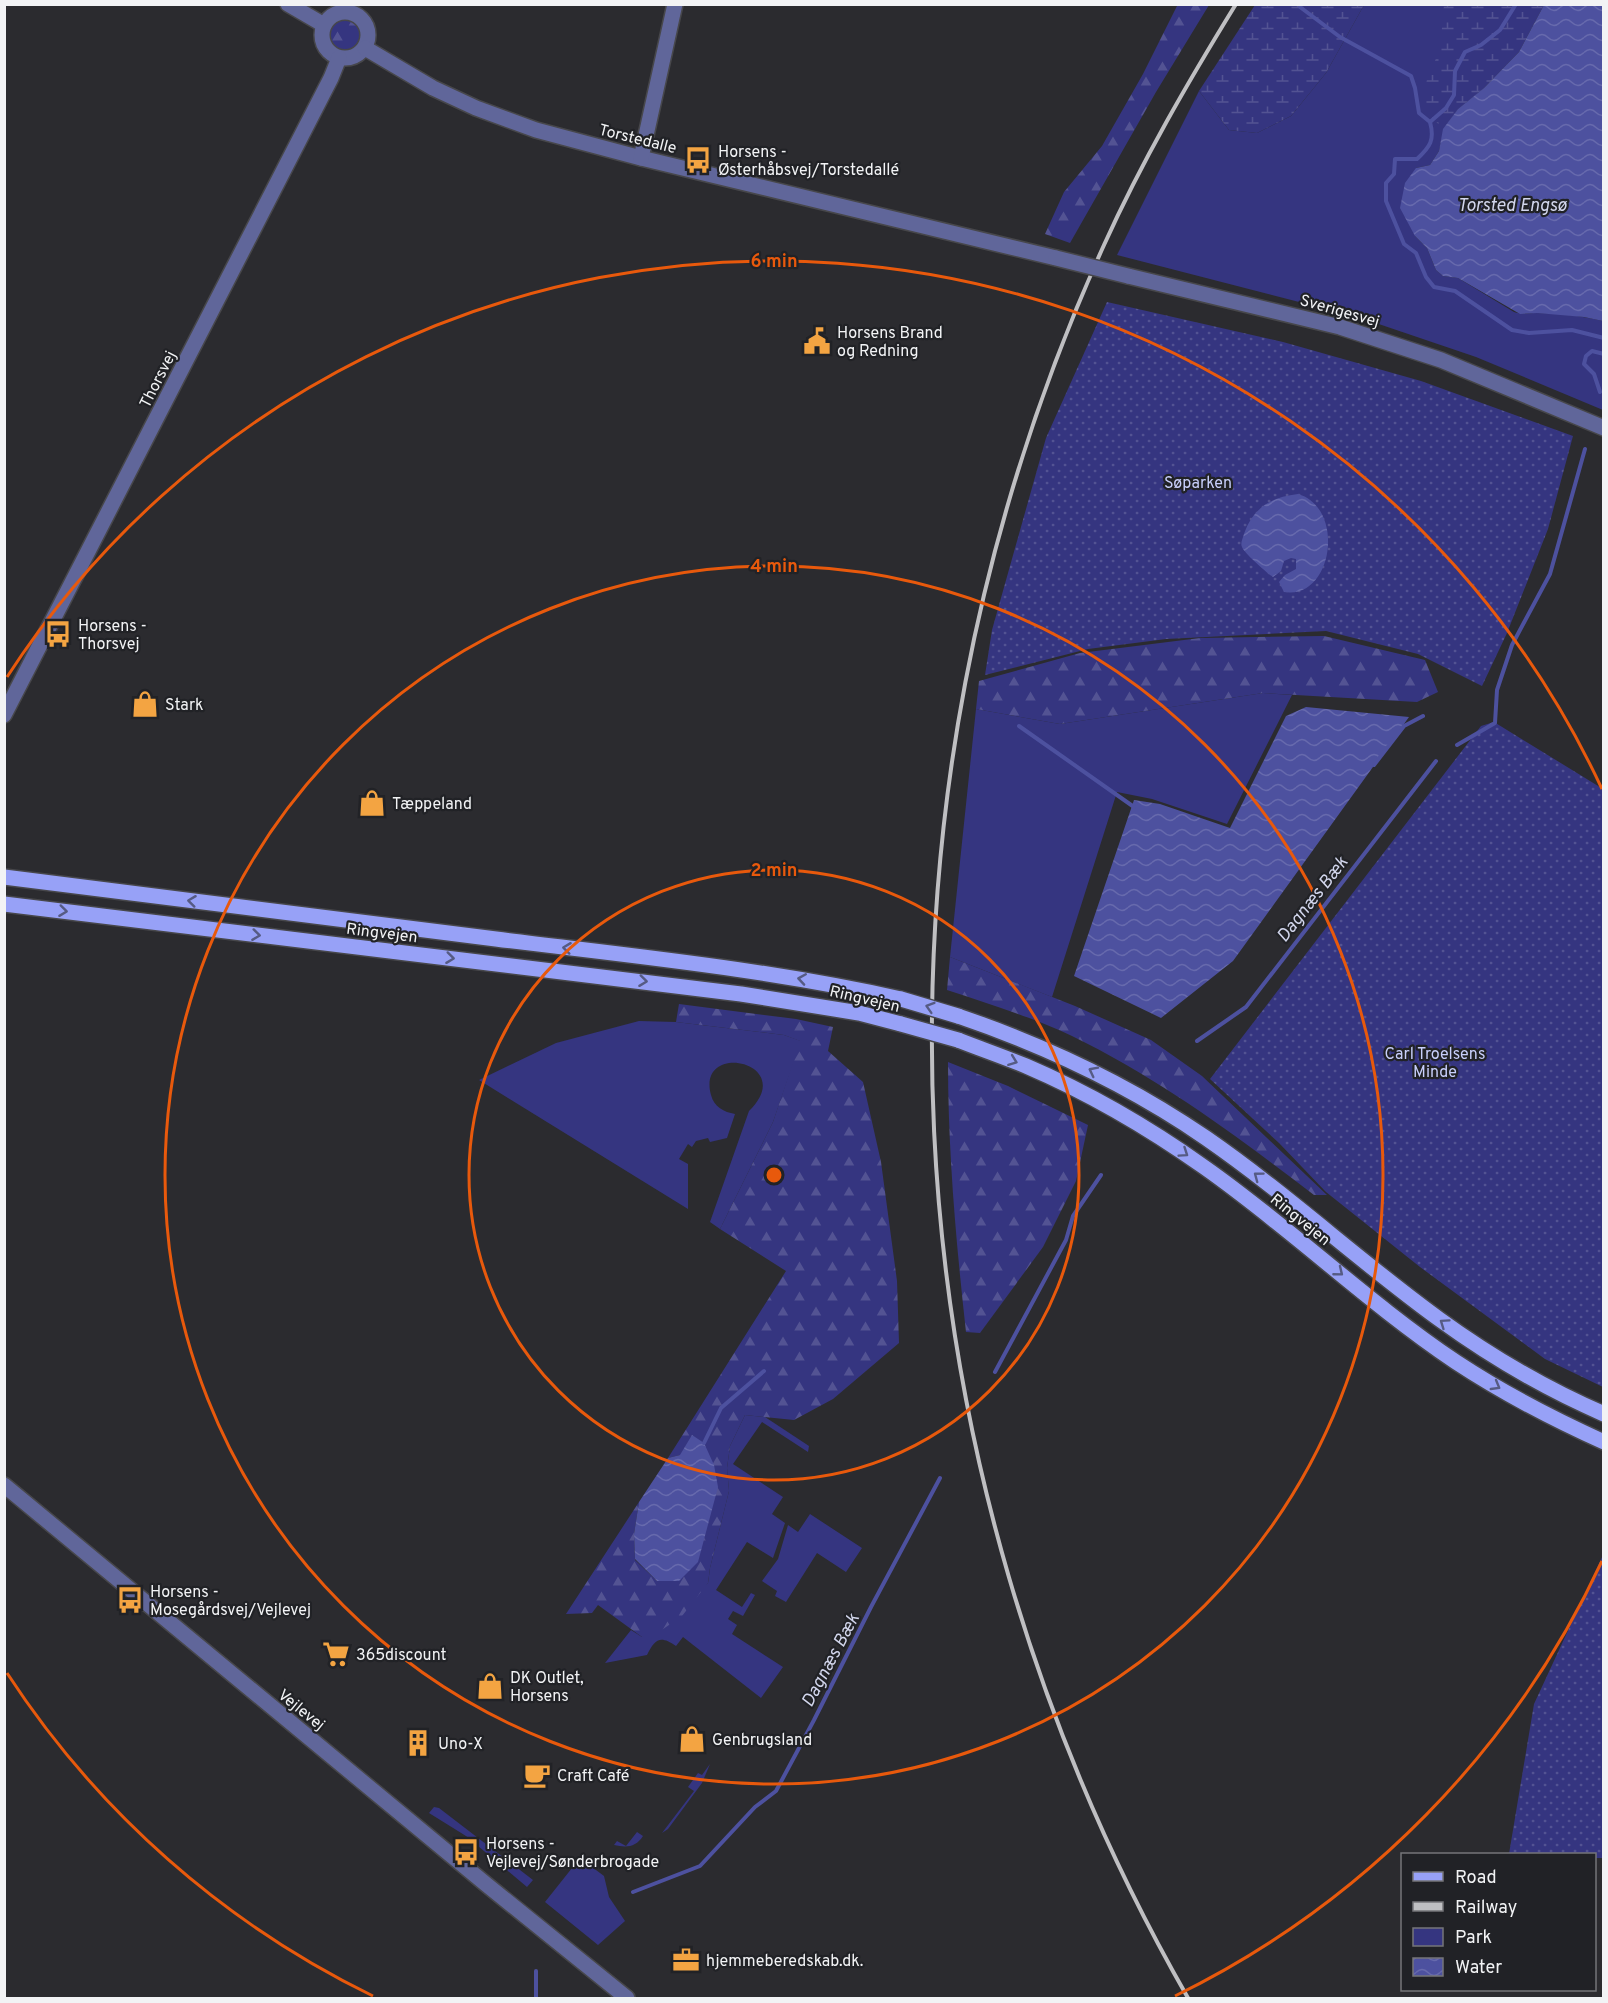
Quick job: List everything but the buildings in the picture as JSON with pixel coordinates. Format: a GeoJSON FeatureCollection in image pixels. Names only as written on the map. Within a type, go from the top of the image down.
{"type":"FeatureCollection","features":[{"type":"Feature","properties":{"kind":"main road","name":"Ringvejen"},"geometry":{"type":"LineString","coordinates":[[4,877],[742,969],[832,983],[901,999],[958,1016],[1026,1040],[1079,1064],[1138,1095],[1175,1118],[1268,1184],[1391,1283],[1462,1336],[1521,1373],[1604,1414]]}},
{"type":"Feature","properties":{"kind":"main road","name":"Ringvejen"},"geometry":{"type":"LineString","coordinates":[[4,904],[741,994],[859,1013],[958,1040],[1026,1066],[1082,1093],[1158,1136],[1223,1181],[1378,1305],[1454,1361],[1526,1404],[1604,1442]]}},
{"type":"Feature","properties":{"kind":"street"},"geometry":{"type":"LineString","coordinates":[[288,4],[324,26]]}},
{"type":"Feature","properties":{"kind":"street"},"geometry":{"type":"LineString","coordinates":[[641,158],[675,4]]}},
{"type":"Feature","properties":{"kind":"street"},"geometry":{"type":"LineString","coordinates":[[338,13],[356,14],[365,22],[368,29],[365,48],[353,57],[339,58],[325,45],[322,35],[324,26],[338,13]]}},
{"type":"Feature","properties":{"kind":"street","name":"Torstedalle"},"geometry":{"type":"LineString","coordinates":[[365,48],[433,88],[495,116],[536,130],[641,158],[1056,258]]}},
{"type":"Feature","properties":{"kind":"street","name":"Thorsvej"},"geometry":{"type":"LineString","coordinates":[[4,715],[326,88],[339,58]]}},
{"type":"Feature","properties":{"kind":"street","name":"Sverigesvej"},"geometry":{"type":"LineString","coordinates":[[1056,258],[1340,327],[1442,360],[1604,428]]}},
{"type":"Feature","properties":{"kind":"street","name":"Vejlevej"},"geometry":{"type":"LineString","coordinates":[[4,1485],[627,1998]]}},
{"type":"Feature","properties":{"kind":"green space"},"geometry":{"type":"Polygon","coordinates":[[[1178,4],[1209,5],[1156,92],[1070,243],[1045,234],[1064,192],[1102,146],[1143,74],[1178,4]]]}},
{"type":"Feature","properties":{"kind":"green space"},"geometry":{"type":"Polygon","coordinates":[[[1255,5],[1364,5],[1326,73],[1291,116],[1257,133],[1229,130],[1199,91],[1255,5]]]}},
{"type":"Feature","properties":{"kind":"green space"},"geometry":{"type":"Polygon","coordinates":[[[1364,5],[1544,5],[1484,88],[1458,109],[1444,129],[1439,151],[1430,165],[1416,168],[1415,236],[1427,248],[1436,270],[1443,276],[1458,278],[1514,312],[1562,314],[1603,321],[1603,410],[1476,357],[1361,318],[1117,255],[1199,91],[1229,130],[1257,133],[1291,116],[1326,73],[1364,5]]]}},
{"type":"Feature","properties":{"kind":"green space"},"geometry":{"type":"Polygon","coordinates":[[[1444,5],[1544,5],[1519,52],[1484,88],[1458,109],[1443,129],[1427,112],[1424,101],[1426,82],[1440,49],[1444,5]]]}},
{"type":"Feature","properties":{"kind":"green space"},"geometry":{"type":"Polygon","coordinates":[[[346,19],[357,24],[362,35],[357,46],[346,51],[335,46],[330,35],[335,24],[346,19]]]}},
{"type":"Feature","properties":{"kind":"green space","name":"Søparken"},"geometry":{"type":"Polygon","coordinates":[[[1107,302],[1283,342],[1421,381],[1573,436],[1548,529],[1507,633],[1482,686],[1418,654],[1326,631],[1166,639],[1088,649],[985,675],[992,630],[1046,438],[1107,302]]]}},
{"type":"Feature","properties":{"kind":"green space"},"geometry":{"type":"Polygon","coordinates":[[[1324,636],[1425,660],[1438,692],[1417,702],[1263,693],[1060,724],[976,709],[979,681],[1080,653],[1200,638],[1324,636]]]}},
{"type":"Feature","properties":{"kind":"green space"},"geometry":{"type":"Polygon","coordinates":[[[1263,693],[1292,695],[1227,824],[1152,799],[1117,792],[1052,997],[950,957],[976,709],[1060,724],[1263,693]]]}},
{"type":"Feature","properties":{"kind":"green space","name":"Carl Troelsens Minde"},"geometry":{"type":"Polygon","coordinates":[[[1494,722],[1603,789],[1603,1387],[1545,1359],[1420,1267],[1326,1192],[1279,1143],[1210,1079],[1481,726],[1494,722]]]}},
{"type":"Feature","properties":{"kind":"green space"},"geometry":{"type":"Polygon","coordinates":[[[950,957],[1075,1006],[1151,1040],[1202,1076],[1327,1195],[1314,1195],[1197,1110],[1105,1053],[1042,1023],[947,990],[950,957]]]}},
{"type":"Feature","properties":{"kind":"green space"},"geometry":{"type":"Polygon","coordinates":[[[679,1004],[796,1019],[833,1027],[828,1051],[863,1082],[881,1162],[897,1281],[899,1343],[833,1399],[794,1420],[745,1415],[730,1446],[727,1468],[729,1491],[708,1583],[682,1616],[653,1636],[642,1637],[598,1605],[592,1613],[566,1614],[639,1502],[634,1534],[635,1560],[657,1581],[680,1455],[668,1458],[786,1271],[720,1229],[773,1122],[800,1041],[784,1035],[676,1022],[679,1004]]]}},
{"type":"Feature","properties":{"kind":"green space"},"geometry":{"type":"Polygon","coordinates":[[[639,1021],[676,1022],[784,1035],[801,1041],[773,1122],[720,1229],[710,1222],[749,1111],[761,1094],[762,1080],[755,1070],[743,1064],[730,1063],[718,1067],[710,1078],[714,1103],[723,1110],[735,1114],[727,1138],[710,1142],[708,1138],[696,1141],[692,1147],[688,1144],[679,1159],[688,1164],[688,1209],[479,1080],[556,1043],[639,1021]]]}},
{"type":"Feature","properties":{"kind":"green space"},"geometry":{"type":"Polygon","coordinates":[[[948,1062],[1008,1086],[1088,1125],[1076,1181],[1043,1247],[980,1333],[966,1332],[953,1197],[948,1062]]]}},
{"type":"Feature","properties":{"kind":"green space"},"geometry":{"type":"Polygon","coordinates":[[[745,1415],[765,1417],[809,1446],[808,1452],[762,1422],[733,1464],[783,1497],[772,1514],[785,1523],[773,1558],[747,1542],[716,1590],[742,1607],[751,1593],[755,1595],[743,1616],[733,1611],[728,1619],[737,1625],[732,1634],[783,1667],[761,1698],[683,1637],[676,1646],[659,1640],[655,1642],[647,1655],[605,1663],[631,1630],[642,1637],[708,1583],[729,1491],[727,1468],[730,1446],[745,1415]]]}},
{"type":"Feature","properties":{"kind":"green space"},"geometry":{"type":"Polygon","coordinates":[[[810,1514],[862,1548],[846,1572],[817,1553],[786,1602],[775,1596],[777,1591],[762,1581],[778,1559],[788,1525],[798,1532],[810,1514]]]}},
{"type":"Feature","properties":{"kind":"green space"},"geometry":{"type":"Polygon","coordinates":[[[1603,1555],[1603,1858],[1596,1858],[1596,1853],[1509,1853],[1534,1704],[1603,1555]]]}},
{"type":"Feature","properties":{"kind":"green space"},"geometry":{"type":"Polygon","coordinates":[[[710,1764],[702,1783],[668,1829],[662,1833],[694,1791],[688,1787],[698,1773],[702,1775],[710,1764]]]}},
{"type":"Feature","properties":{"kind":"green space"},"geometry":{"type":"Polygon","coordinates":[[[434,1807],[439,1808],[533,1880],[527,1887],[466,1836],[429,1813],[434,1807]]]}},
{"type":"Feature","properties":{"kind":"green space"},"geometry":{"type":"Polygon","coordinates":[[[637,1832],[643,1836],[634,1844],[627,1846],[637,1832]]]}},
{"type":"Feature","properties":{"kind":"green space"},"geometry":{"type":"Polygon","coordinates":[[[617,1841],[626,1846],[623,1846],[614,1845],[617,1841]]]}},
{"type":"Feature","properties":{"kind":"green space"},"geometry":{"type":"Polygon","coordinates":[[[580,1858],[604,1876],[609,1897],[625,1921],[598,1945],[545,1902],[580,1858]]]}},
{"type":"Feature","properties":{"kind":"water","name":"Torsted Engsø"},"geometry":{"type":"Polygon","coordinates":[[[1544,5],[1603,5],[1603,321],[1537,313],[1520,314],[1458,278],[1443,276],[1436,270],[1427,248],[1415,236],[1400,208],[1405,183],[1416,168],[1430,165],[1439,151],[1443,129],[1458,109],[1484,88],[1519,52],[1544,5]]]}},
{"type":"Feature","properties":{"kind":"water"},"geometry":{"type":"Polygon","coordinates":[[[1298,494],[1313,503],[1323,516],[1328,533],[1327,551],[1323,568],[1314,582],[1301,591],[1284,592],[1279,582],[1285,575],[1296,569],[1296,559],[1291,558],[1284,561],[1281,571],[1273,577],[1247,554],[1241,542],[1252,517],[1264,505],[1279,498],[1298,494]]]}},
{"type":"Feature","properties":{"kind":"water"},"geometry":{"type":"Polygon","coordinates":[[[1306,707],[1409,717],[1233,961],[1161,1018],[1074,976],[1134,800],[1160,804],[1230,828],[1286,716],[1306,707]]]}},
{"type":"Feature","properties":{"kind":"water"},"geometry":{"type":"Polygon","coordinates":[[[692,1435],[704,1443],[714,1465],[718,1487],[698,1562],[679,1581],[657,1581],[635,1559],[634,1534],[639,1502],[668,1458],[680,1455],[692,1435]]]}},
{"type":"Feature","properties":{"kind":"waterway"},"geometry":{"type":"LineString","coordinates":[[1516,4],[1500,30],[1481,45],[1465,52],[1455,71],[1454,95],[1446,108],[1430,122],[1432,138],[1428,147],[1417,159],[1395,159],[1394,174],[1386,183],[1386,201],[1404,244],[1416,253],[1426,277],[1434,287],[1455,291],[1512,330],[1529,333],[1572,330],[1604,338]]}},
{"type":"Feature","properties":{"kind":"waterway"},"geometry":{"type":"LineString","coordinates":[[1300,7],[1340,37],[1411,76],[1419,113],[1430,122]]}},
{"type":"Feature","properties":{"kind":"waterway"},"geometry":{"type":"LineString","coordinates":[[1600,392],[1594,374],[1584,364],[1586,356],[1592,351],[1604,354]]}},
{"type":"Feature","properties":{"kind":"waterway","name":"Dagnæs Bæk"},"geometry":{"type":"LineString","coordinates":[[1457,745],[1495,723],[1497,690],[1512,645],[1550,574],[1585,449]]}},
{"type":"Feature","properties":{"kind":"waterway"},"geometry":{"type":"LineString","coordinates":[[1374,765],[1404,726],[1423,716]]}},
{"type":"Feature","properties":{"kind":"waterway"},"geometry":{"type":"LineString","coordinates":[[1019,726],[1134,807]]}},
{"type":"Feature","properties":{"kind":"waterway","name":"Dagnæs Bæk"},"geometry":{"type":"LineString","coordinates":[[1197,1041],[1246,1007],[1436,761]]}},
{"type":"Feature","properties":{"kind":"waterway","name":"Dagnæs Bæk"},"geometry":{"type":"LineString","coordinates":[[995,1372],[1066,1240],[1073,1216],[1101,1175]]}},
{"type":"Feature","properties":{"kind":"waterway"},"geometry":{"type":"LineString","coordinates":[[704,1443],[721,1408],[764,1371]]}},
{"type":"Feature","properties":{"kind":"waterway","name":"Dagnæs Bæk"},"geometry":{"type":"LineString","coordinates":[[633,1892],[700,1866],[755,1807],[776,1791],[940,1478]]}},
{"type":"Feature","properties":{"kind":"waterway"},"geometry":{"type":"LineString","coordinates":[[536,1971],[536,1998]]}},
{"type":"Feature","properties":{"kind":"railway"},"geometry":{"type":"LineString","coordinates":[[1188,1998],[1085,1791],[1009,1577],[958,1356],[934,1132],[936,907],[965,682],[1021,461],[1104,245],[1166,122],[1236,4]]}},
{"type":"Feature","properties":{"kind":"place","name":"Horsens - Østerhåbsvej/Torstedallé"},"geometry":{"type":"Point","coordinates":[698,160]}},
{"type":"Feature","properties":{"kind":"place","name":"Horsens Brand og Redning"},"geometry":{"type":"Point","coordinates":[817,341]}},
{"type":"Feature","properties":{"kind":"place","name":"Horsens - Thorsvej"},"geometry":{"type":"Point","coordinates":[58,634]}},
{"type":"Feature","properties":{"kind":"place","name":"Stark"},"geometry":{"type":"Point","coordinates":[145,704]}},
{"type":"Feature","properties":{"kind":"place","name":"Tæppeland"},"geometry":{"type":"Point","coordinates":[372,803]}},
{"type":"Feature","properties":{"kind":"place","name":"Horsens - Mosegårdsvej/Vejlevej"},"geometry":{"type":"Point","coordinates":[130,1600]}},
{"type":"Feature","properties":{"kind":"place","name":"365discount"},"geometry":{"type":"Point","coordinates":[336,1654]}},
{"type":"Feature","properties":{"kind":"place","name":"DK Outlet, Horsens"},"geometry":{"type":"Point","coordinates":[490,1686]}},
{"type":"Feature","properties":{"kind":"place","name":"Genbrugsland"},"geometry":{"type":"Point","coordinates":[692,1739]}},
{"type":"Feature","properties":{"kind":"place","name":"Uno-X"},"geometry":{"type":"Point","coordinates":[418,1743]}},
{"type":"Feature","properties":{"kind":"place","name":"Craft Café"},"geometry":{"type":"Point","coordinates":[537,1775]}},
{"type":"Feature","properties":{"kind":"place","name":"Horsens - Vejlevej/Sønderbrogade"},"geometry":{"type":"Point","coordinates":[466,1852]}},
{"type":"Feature","properties":{"kind":"place","name":"hjemmeberedskab.dk."},"geometry":{"type":"Point","coordinates":[686,1960]}}]}
